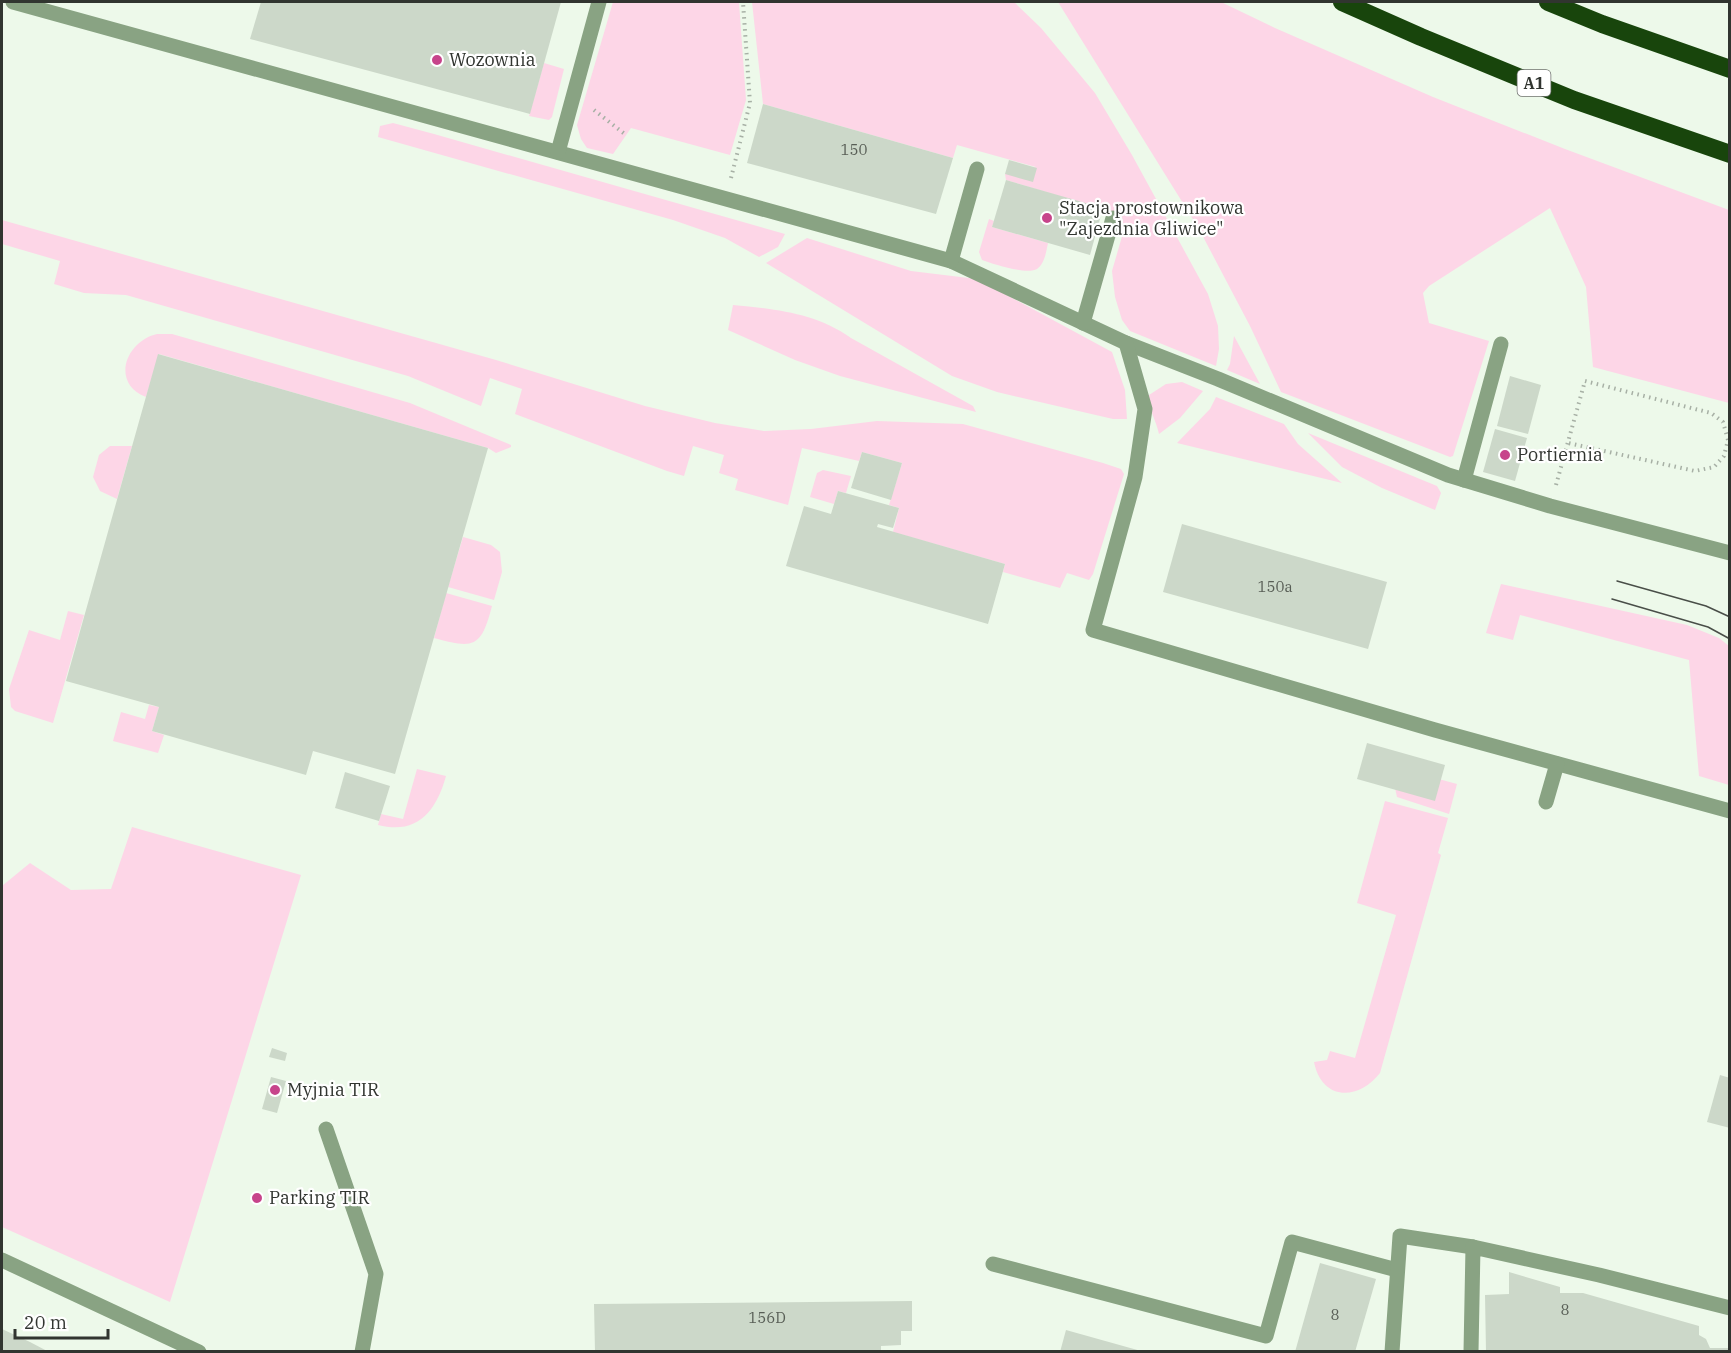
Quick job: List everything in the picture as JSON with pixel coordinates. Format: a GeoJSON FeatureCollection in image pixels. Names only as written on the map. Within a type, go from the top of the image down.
{"type":"FeatureCollection","features":[{"type":"Feature","properties":{"kind":"highway","name":"A1"},"geometry":{"type":"LineString","coordinates":[[1342,2],[1563,95],[1730,154]]}},
{"type":"Feature","properties":{"kind":"highway"},"geometry":{"type":"LineString","coordinates":[[1548,2],[1602,24],[1730,69]]}},
{"type":"Feature","properties":{"kind":"street"},"geometry":{"type":"LineString","coordinates":[[13,2],[951,261],[1126,343],[1464,480],[1550,506],[1730,553]]}},
{"type":"Feature","properties":{"kind":"street"},"geometry":{"type":"LineString","coordinates":[[558,152],[599,2]]}},
{"type":"Feature","properties":{"kind":"street"},"geometry":{"type":"LineString","coordinates":[[951,261],[977,169]]}},
{"type":"Feature","properties":{"kind":"street"},"geometry":{"type":"LineString","coordinates":[[1083,323],[1113,218]]}},
{"type":"Feature","properties":{"kind":"street"},"geometry":{"type":"LineString","coordinates":[[1126,343],[1145,409],[1136,477],[1093,630],[1435,730],[1730,810]]}},
{"type":"Feature","properties":{"kind":"street"},"geometry":{"type":"LineString","coordinates":[[1464,480],[1501,344]]}},
{"type":"Feature","properties":{"kind":"street"},"geometry":{"type":"LineString","coordinates":[[1546,802],[1557,764]]}},
{"type":"Feature","properties":{"kind":"street"},"geometry":{"type":"LineString","coordinates":[[326,1129],[376,1274],[362,1352]]}},
{"type":"Feature","properties":{"kind":"street"},"geometry":{"type":"LineString","coordinates":[[1392,1352],[1400,1236],[1473,1247],[1599,1275],[1730,1308]]}},
{"type":"Feature","properties":{"kind":"street"},"geometry":{"type":"LineString","coordinates":[[993,1264],[1266,1336],[1292,1242],[1397,1269]]}},
{"type":"Feature","properties":{"kind":"street"},"geometry":{"type":"LineString","coordinates":[[1471,1352],[1473,1247]]}},
{"type":"Feature","properties":{"kind":"street"},"geometry":{"type":"LineString","coordinates":[[2,1260],[199,1352]]}},
{"type":"Feature","properties":{"kind":"path"},"geometry":{"type":"LineString","coordinates":[[726,199],[750,103],[743,2]]}},
{"type":"Feature","properties":{"kind":"path"},"geometry":{"type":"LineString","coordinates":[[592,109],[626,135]]}},
{"type":"Feature","properties":{"kind":"path"},"geometry":{"type":"LineString","coordinates":[[1550,506],[1585,381],[1711,413],[1723,422],[1728,440],[1724,456],[1714,467],[1695,471],[1568,443]]}},
{"type":"Feature","properties":{"kind":"shaded area"},"geometry":{"type":"Polygon","coordinates":[[[613,2],[739,2],[746,100],[730,155],[631,128],[613,154],[587,148],[581,139],[577,125],[613,2]]]}},
{"type":"Feature","properties":{"kind":"shaded area"},"geometry":{"type":"Polygon","coordinates":[[[752,2],[1014,2],[1041,28],[1095,93],[1132,155],[1208,294],[1218,326],[1219,349],[1216,366],[1130,331],[1122,320],[1115,297],[1112,271],[1123,233],[1122,215],[1006,180],[1005,174],[1036,167],[957,145],[953,158],[763,104],[752,2]]]}},
{"type":"Feature","properties":{"kind":"shaded area"},"geometry":{"type":"Polygon","coordinates":[[[1058,2],[1221,2],[1433,97],[1729,210],[1729,403],[1593,367],[1586,287],[1550,208],[1429,286],[1423,293],[1429,323],[1489,341],[1453,456],[1450,457],[1281,392],[1250,326],[1199,229],[1058,2]]]}},
{"type":"Feature","properties":{"kind":"shaded area"},"geometry":{"type":"Polygon","coordinates":[[[544,63],[564,69],[552,117],[549,120],[529,116],[544,63]]]}},
{"type":"Feature","properties":{"kind":"shaded area"},"geometry":{"type":"Polygon","coordinates":[[[393,123],[785,234],[778,247],[759,257],[725,238],[673,220],[378,137],[380,126],[393,123]]]}},
{"type":"Feature","properties":{"kind":"shaded area"},"geometry":{"type":"Polygon","coordinates":[[[989,219],[994,221],[992,227],[1048,243],[1040,267],[1026,271],[982,260],[979,252],[989,219]]]}},
{"type":"Feature","properties":{"kind":"shaded area"},"geometry":{"type":"Polygon","coordinates":[[[2,220],[496,360],[645,406],[715,423],[764,431],[811,429],[877,421],[963,424],[1103,463],[1121,469],[1124,474],[1093,574],[1089,580],[1067,573],[1060,588],[1003,572],[1005,564],[893,532],[899,508],[889,505],[902,463],[862,452],[859,461],[802,448],[788,505],[735,490],[738,479],[719,473],[724,455],[693,446],[684,476],[515,414],[522,389],[490,378],[481,406],[408,376],[126,295],[84,293],[54,284],[60,261],[2,244],[2,220]]]}},
{"type":"Feature","properties":{"kind":"shaded area"},"geometry":{"type":"Polygon","coordinates":[[[807,238],[911,271],[977,279],[1112,352],[1125,390],[1127,419],[1113,419],[997,392],[952,376],[766,263],[807,238]]]}},
{"type":"Feature","properties":{"kind":"shaded area"},"geometry":{"type":"Polygon","coordinates":[[[733,305],[780,311],[824,323],[973,406],[976,412],[840,376],[795,360],[728,330],[733,305]]]}},
{"type":"Feature","properties":{"kind":"shaded area"},"geometry":{"type":"Polygon","coordinates":[[[157,334],[172,334],[410,403],[511,445],[511,447],[496,453],[488,448],[159,354],[146,397],[135,391],[128,382],[125,373],[126,363],[130,353],[137,345],[157,334]]]}},
{"type":"Feature","properties":{"kind":"shaded area"},"geometry":{"type":"Polygon","coordinates":[[[1234,336],[1260,384],[1227,370],[1234,336]]]}},
{"type":"Feature","properties":{"kind":"shaded area"},"geometry":{"type":"Polygon","coordinates":[[[1182,382],[1203,391],[1180,418],[1159,434],[1149,395],[1166,384],[1182,382]]]}},
{"type":"Feature","properties":{"kind":"shaded area"},"geometry":{"type":"Polygon","coordinates":[[[1216,397],[1284,424],[1298,444],[1342,483],[1177,443],[1210,409],[1216,397]]]}},
{"type":"Feature","properties":{"kind":"shaded area"},"geometry":{"type":"Polygon","coordinates":[[[1308,433],[1437,486],[1441,493],[1435,510],[1382,488],[1342,467],[1308,433]]]}},
{"type":"Feature","properties":{"kind":"shaded area"},"geometry":{"type":"Polygon","coordinates":[[[110,446],[132,446],[117,499],[100,491],[93,477],[99,455],[110,446]]]}},
{"type":"Feature","properties":{"kind":"shaded area"},"geometry":{"type":"Polygon","coordinates":[[[823,470],[851,476],[846,493],[838,491],[834,504],[810,497],[817,473],[823,470]]]}},
{"type":"Feature","properties":{"kind":"shaded area"},"geometry":{"type":"Polygon","coordinates":[[[463,537],[491,545],[500,552],[502,572],[494,600],[448,587],[463,537]]]}},
{"type":"Feature","properties":{"kind":"shaded area"},"geometry":{"type":"Polygon","coordinates":[[[1501,584],[1687,625],[1719,638],[1729,646],[1729,785],[1699,776],[1689,660],[1520,615],[1513,640],[1486,633],[1501,584]]]}},
{"type":"Feature","properties":{"kind":"shaded area"},"geometry":{"type":"Polygon","coordinates":[[[446,593],[492,606],[484,630],[474,642],[458,644],[434,638],[446,593]]]}},
{"type":"Feature","properties":{"kind":"shaded area"},"geometry":{"type":"Polygon","coordinates":[[[68,611],[84,615],[53,723],[15,711],[11,707],[9,689],[29,630],[60,640],[68,611]]]}},
{"type":"Feature","properties":{"kind":"shaded area"},"geometry":{"type":"Polygon","coordinates":[[[149,705],[159,707],[152,731],[164,735],[158,753],[113,741],[121,712],[145,719],[149,705]]]}},
{"type":"Feature","properties":{"kind":"shaded area"},"geometry":{"type":"Polygon","coordinates":[[[417,769],[446,776],[437,800],[423,818],[414,823],[404,827],[378,825],[381,814],[403,819],[417,769]]]}},
{"type":"Feature","properties":{"kind":"shaded area"},"geometry":{"type":"Polygon","coordinates":[[[1435,778],[1457,784],[1449,814],[1397,797],[1395,788],[1435,778]]]}},
{"type":"Feature","properties":{"kind":"shaded area"},"geometry":{"type":"Polygon","coordinates":[[[1385,801],[1448,818],[1438,853],[1441,855],[1380,1073],[1362,1089],[1342,1093],[1325,1084],[1318,1075],[1314,1062],[1327,1060],[1330,1051],[1355,1058],[1396,915],[1357,903],[1385,801]]]}},
{"type":"Feature","properties":{"kind":"shaded area"},"geometry":{"type":"Polygon","coordinates":[[[132,827],[301,875],[170,1302],[2,1227],[2,886],[30,863],[71,890],[111,889],[132,827]]]}},
{"type":"Feature","properties":{"kind":"building","name":"Wozownia"},"geometry":{"type":"Polygon","coordinates":[[[261,2],[561,2],[530,114],[250,39],[261,2]]]}},
{"type":"Feature","properties":{"kind":"building"},"geometry":{"type":"Polygon","coordinates":[[[763,104],[953,158],[936,214],[747,163],[763,104]]]}},
{"type":"Feature","properties":{"kind":"building"},"geometry":{"type":"Polygon","coordinates":[[[1009,160],[1037,168],[1033,182],[1005,174],[1009,160]]]}},
{"type":"Feature","properties":{"kind":"building","name":"Stacja prostownikowa \"Zajezdnia Gliwice\""},"geometry":{"type":"Polygon","coordinates":[[[1006,180],[1103,208],[1090,255],[992,227],[1006,180]]]}},
{"type":"Feature","properties":{"kind":"building"},"geometry":{"type":"Polygon","coordinates":[[[158,354],[488,448],[395,774],[313,751],[306,775],[152,731],[159,707],[66,681],[158,354]]]}},
{"type":"Feature","properties":{"kind":"building"},"geometry":{"type":"Polygon","coordinates":[[[1510,376],[1541,385],[1528,434],[1497,426],[1510,376]]]}},
{"type":"Feature","properties":{"kind":"building","name":"Portiernia"},"geometry":{"type":"Polygon","coordinates":[[[1495,429],[1527,438],[1515,481],[1483,472],[1495,429]]]}},
{"type":"Feature","properties":{"kind":"building"},"geometry":{"type":"Polygon","coordinates":[[[862,452],[902,463],[891,500],[851,488],[862,452]]]}},
{"type":"Feature","properties":{"kind":"building"},"geometry":{"type":"Polygon","coordinates":[[[838,491],[899,508],[893,528],[878,524],[877,527],[1005,564],[988,624],[786,566],[804,506],[831,514],[838,491]]]}},
{"type":"Feature","properties":{"kind":"building"},"geometry":{"type":"Polygon","coordinates":[[[1182,524],[1387,582],[1368,649],[1163,592],[1182,524]]]}},
{"type":"Feature","properties":{"kind":"building"},"geometry":{"type":"Polygon","coordinates":[[[1367,743],[1445,765],[1435,801],[1357,779],[1367,743]]]}},
{"type":"Feature","properties":{"kind":"building"},"geometry":{"type":"Polygon","coordinates":[[[345,772],[390,786],[379,821],[335,808],[345,772]]]}},
{"type":"Feature","properties":{"kind":"building"},"geometry":{"type":"Polygon","coordinates":[[[272,1048],[287,1053],[285,1061],[269,1057],[272,1048]]]}},
{"type":"Feature","properties":{"kind":"building"},"geometry":{"type":"Polygon","coordinates":[[[1720,1075],[1730,1078],[1730,1128],[1707,1122],[1720,1075]]]}},
{"type":"Feature","properties":{"kind":"building","name":"Myjnia TIR"},"geometry":{"type":"Polygon","coordinates":[[[271,1077],[286,1081],[277,1113],[262,1109],[271,1077]]]}},
{"type":"Feature","properties":{"kind":"building"},"geometry":{"type":"Polygon","coordinates":[[[1320,1263],[1376,1279],[1355,1352],[1295,1352],[1320,1263]]]}},
{"type":"Feature","properties":{"kind":"building"},"geometry":{"type":"Polygon","coordinates":[[[1509,1272],[1560,1287],[1560,1293],[1583,1293],[1699,1326],[1699,1335],[1706,1339],[1710,1348],[1730,1348],[1730,1352],[1486,1352],[1485,1295],[1509,1294],[1509,1272]]]}},
{"type":"Feature","properties":{"kind":"building"},"geometry":{"type":"Polygon","coordinates":[[[912,1301],[912,1331],[901,1331],[901,1345],[881,1346],[881,1352],[595,1352],[594,1304],[912,1301]]]}},
{"type":"Feature","properties":{"kind":"building"},"geometry":{"type":"Polygon","coordinates":[[[2,1329],[30,1342],[49,1352],[2,1352],[2,1329]]]}},
{"type":"Feature","properties":{"kind":"building"},"geometry":{"type":"Polygon","coordinates":[[[1066,1330],[1141,1351],[1141,1352],[1060,1352],[1066,1330]]]}},
{"type":"Feature","properties":{"kind":"tram line"},"geometry":{"type":"LineString","coordinates":[[1617,581],[1706,606],[1730,617]]}},
{"type":"Feature","properties":{"kind":"tram line"},"geometry":{"type":"LineString","coordinates":[[1612,599],[1708,627],[1730,639]]}},
{"type":"Feature","properties":{"kind":"place","name":"Wozownia"},"geometry":{"type":"Point","coordinates":[437,60]}},
{"type":"Feature","properties":{"kind":"place","name":"Stacja prostownikowa \"Zajezdnia Gliwice\""},"geometry":{"type":"Point","coordinates":[1047,218]}},
{"type":"Feature","properties":{"kind":"place","name":"Portiernia"},"geometry":{"type":"Point","coordinates":[1505,455]}},
{"type":"Feature","properties":{"kind":"place","name":"Myjnia TIR"},"geometry":{"type":"Point","coordinates":[275,1090]}},
{"type":"Feature","properties":{"kind":"place","name":"Parking TIR"},"geometry":{"type":"Point","coordinates":[257,1198]}}]}
